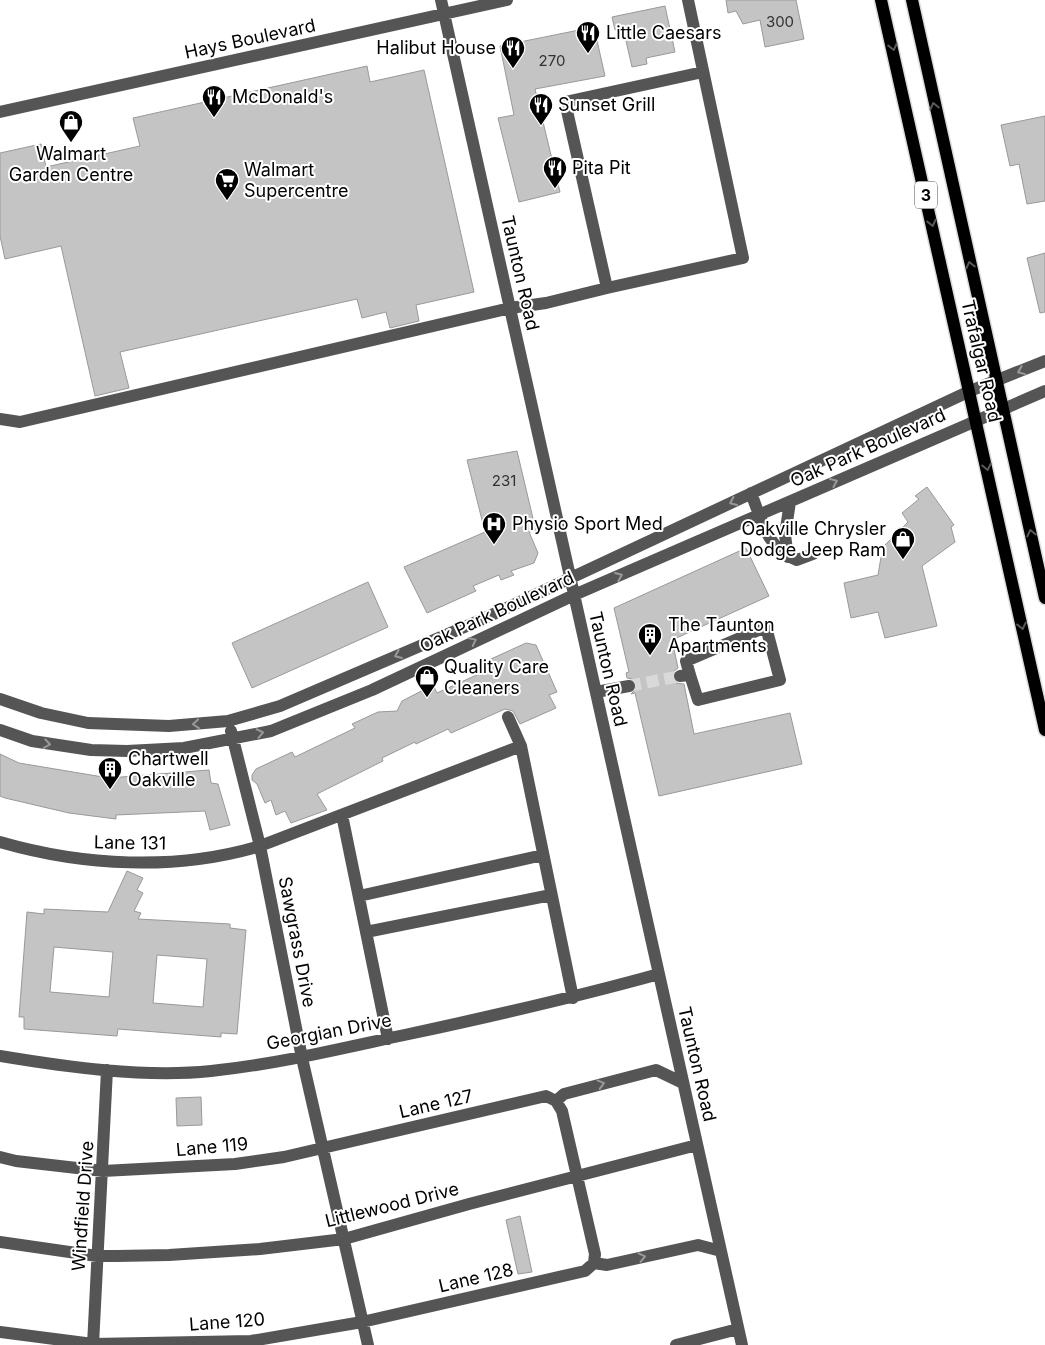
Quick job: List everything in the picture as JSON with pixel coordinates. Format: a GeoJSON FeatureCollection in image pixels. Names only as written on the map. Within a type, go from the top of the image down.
{"type":"FeatureCollection","features":[{"type":"Feature","properties":{"kind":"main road","name":"Trafalgar Road"},"geometry":{"type":"LineString","coordinates":[[882,0],[1045,730]]}},
{"type":"Feature","properties":{"kind":"main road","name":"Trafalgar Road"},"geometry":{"type":"LineString","coordinates":[[912,0],[1045,598]]}},
{"type":"Feature","properties":{"kind":"street","name":"Taunton Road"},"geometry":{"type":"LineString","coordinates":[[441,0],[742,1345]]}},
{"type":"Feature","properties":{"kind":"street","name":"Hays Boulevard"},"geometry":{"type":"LineString","coordinates":[[0,112],[507,0]]}},
{"type":"Feature","properties":{"kind":"street"},"geometry":{"type":"LineString","coordinates":[[0,419],[20,422],[510,308],[546,303],[743,258],[688,0]]}},
{"type":"Feature","properties":{"kind":"street"},"geometry":{"type":"LineString","coordinates":[[606,288],[565,102],[703,72]]}},
{"type":"Feature","properties":{"kind":"street","name":"Oak Park Boulevard"},"geometry":{"type":"LineString","coordinates":[[0,699],[41,714],[88,723],[169,726],[228,721],[289,702],[483,619],[570,576],[970,391],[1045,361]]}},
{"type":"Feature","properties":{"kind":"street","name":"Oak Park Boulevard"},"geometry":{"type":"LineString","coordinates":[[0,730],[32,741],[92,750],[127,752],[184,748],[271,731],[372,690],[574,595],[976,419],[1045,391]]}},
{"type":"Feature","properties":{"kind":"street"},"geometry":{"type":"LineString","coordinates":[[751,493],[769,541],[788,557],[797,560],[814,554]]}},
{"type":"Feature","properties":{"kind":"street"},"geometry":{"type":"LineString","coordinates":[[788,557],[785,534],[790,502]]}},
{"type":"Feature","properties":{"kind":"street"},"geometry":{"type":"LineString","coordinates":[[766,627],[780,680],[698,700],[685,676],[686,661],[766,627]]}},
{"type":"Feature","properties":{"kind":"street"},"geometry":{"type":"LineString","coordinates":[[596,692],[629,686]]}},
{"type":"Feature","properties":{"kind":"street"},"geometry":{"type":"LineString","coordinates":[[508,717],[521,746],[573,998]]}},
{"type":"Feature","properties":{"kind":"street","name":"Sawgrass Drive"},"geometry":{"type":"LineString","coordinates":[[228,721],[260,846],[302,1058],[368,1345]]}},
{"type":"Feature","properties":{"kind":"street","name":"Lane 131"},"geometry":{"type":"LineString","coordinates":[[0,842],[72,858],[131,862],[216,857],[260,846],[521,746]]}},
{"type":"Feature","properties":{"kind":"street"},"geometry":{"type":"LineString","coordinates":[[342,815],[388,1039]]}},
{"type":"Feature","properties":{"kind":"street"},"geometry":{"type":"LineString","coordinates":[[359,896],[543,855]]}},
{"type":"Feature","properties":{"kind":"street"},"geometry":{"type":"LineString","coordinates":[[366,932],[551,895]]}},
{"type":"Feature","properties":{"kind":"street","name":"Georgian Drive"},"geometry":{"type":"LineString","coordinates":[[0,1056],[108,1070],[210,1071],[302,1058],[573,998],[659,974]]}},
{"type":"Feature","properties":{"kind":"street","name":"Windfield Drive"},"geometry":{"type":"LineString","coordinates":[[93,1344],[108,1070]]}},
{"type":"Feature","properties":{"kind":"street"},"geometry":{"type":"LineString","coordinates":[[594,1264],[595,1254],[578,1175],[562,1111],[556,1101],[564,1094],[656,1070],[684,1083]]}},
{"type":"Feature","properties":{"kind":"street","name":"Lane 127"},"geometry":{"type":"LineString","coordinates":[[323,1148],[546,1096],[556,1101]]}},
{"type":"Feature","properties":{"kind":"street","name":"Littlewood Drive"},"geometry":{"type":"LineString","coordinates":[[0,1242],[97,1256],[169,1255],[260,1250],[344,1239],[578,1175],[698,1145]]}},
{"type":"Feature","properties":{"kind":"street","name":"Lane 119"},"geometry":{"type":"LineString","coordinates":[[0,1158],[103,1171],[235,1164],[284,1157],[323,1148]]}},
{"type":"Feature","properties":{"kind":"street","name":"Lane 128"},"geometry":{"type":"LineString","coordinates":[[362,1322],[586,1271],[594,1264],[607,1265],[698,1245],[721,1251]]}},
{"type":"Feature","properties":{"kind":"street","name":"Lane 120"},"geometry":{"type":"LineString","coordinates":[[0,1332],[93,1344],[251,1341],[362,1322]]}},
{"type":"Feature","properties":{"kind":"street"},"geometry":{"type":"LineString","coordinates":[[676,1345],[738,1329]]}},
{"type":"Feature","properties":{"kind":"building"},"geometry":{"type":"Polygon","coordinates":[[[726,0],[796,0],[804,39],[765,47],[760,20],[743,24],[736,11],[728,13],[726,0]]]}},
{"type":"Feature","properties":{"kind":"building"},"geometry":{"type":"Polygon","coordinates":[[[665,6],[675,52],[646,58],[647,64],[632,67],[623,28],[615,30],[612,17],[665,6]]]}},
{"type":"Feature","properties":{"kind":"building"},"geometry":{"type":"Polygon","coordinates":[[[594,27],[605,76],[535,89],[560,192],[519,202],[498,118],[514,115],[500,46],[594,27]]]}},
{"type":"Feature","properties":{"kind":"building","name":"Walmart Supercentre"},"geometry":{"type":"Polygon","coordinates":[[[367,66],[370,82],[424,70],[474,292],[416,305],[419,321],[390,328],[386,312],[362,318],[357,299],[120,352],[129,388],[95,396],[61,246],[5,259],[0,236],[0,153],[41,144],[46,167],[140,146],[133,118],[367,66]]]}},
{"type":"Feature","properties":{"kind":"building"},"geometry":{"type":"Polygon","coordinates":[[[1045,116],[1045,201],[1027,204],[1019,164],[1010,166],[1001,125],[1045,116]]]}},
{"type":"Feature","properties":{"kind":"building"},"geometry":{"type":"Polygon","coordinates":[[[1045,253],[1045,312],[1040,313],[1027,258],[1045,253]]]}},
{"type":"Feature","properties":{"kind":"building"},"geometry":{"type":"Polygon","coordinates":[[[517,451],[536,531],[529,532],[538,553],[534,563],[511,571],[514,575],[501,580],[499,575],[473,586],[476,591],[427,613],[404,567],[485,532],[467,460],[517,451]]]}},
{"type":"Feature","properties":{"kind":"building","name":"Oakville Chrysler Dodge Jeep Ram"},"geometry":{"type":"Polygon","coordinates":[[[927,487],[954,525],[951,527],[955,542],[922,566],[937,626],[885,638],[878,612],[851,618],[844,583],[878,575],[881,557],[886,549],[883,547],[908,522],[902,513],[919,499],[915,496],[927,487]]]}},
{"type":"Feature","properties":{"kind":"building","name":"The Taunton Apartments"},"geometry":{"type":"Polygon","coordinates":[[[746,548],[769,596],[672,640],[678,668],[673,672],[672,677],[676,683],[684,684],[694,734],[790,713],[802,764],[659,796],[635,693],[631,694],[636,689],[637,684],[632,679],[627,678],[626,673],[629,672],[614,608],[746,548]]]}},
{"type":"Feature","properties":{"kind":"building"},"geometry":{"type":"Polygon","coordinates":[[[368,582],[388,627],[252,688],[232,643],[368,582]]]}},
{"type":"Feature","properties":{"kind":"building"},"geometry":{"type":"Polygon","coordinates":[[[526,643],[536,645],[557,692],[549,695],[556,708],[520,724],[513,711],[505,709],[451,733],[448,729],[416,744],[415,742],[382,758],[383,761],[317,794],[327,810],[291,823],[285,811],[276,815],[271,800],[265,803],[257,784],[252,780],[252,775],[256,769],[292,752],[295,757],[355,728],[352,724],[378,712],[397,711],[402,701],[433,685],[437,693],[494,667],[491,659],[526,643]]]}},
{"type":"Feature","properties":{"kind":"building","name":"Chartwell Oakville"},"geometry":{"type":"Polygon","coordinates":[[[0,754],[19,763],[109,778],[209,770],[211,783],[218,784],[230,825],[210,830],[205,811],[116,815],[116,819],[69,813],[5,798],[0,796],[0,754]]]}},
{"type":"Feature","properties":{"kind":"building"},"geometry":{"type":"Polygon","coordinates":[[[127,871],[143,878],[137,890],[143,893],[134,911],[141,913],[138,919],[230,924],[230,928],[246,930],[237,1034],[221,1033],[221,1037],[118,1029],[117,1036],[24,1029],[24,1017],[19,1017],[27,912],[44,914],[44,909],[108,912],[127,871]],[[54,947],[50,992],[109,997],[113,952],[54,947]],[[157,955],[153,1003],[203,1007],[207,959],[157,955]]]}},
{"type":"Feature","properties":{"kind":"building"},"geometry":{"type":"Polygon","coordinates":[[[201,1097],[202,1125],[177,1126],[176,1098],[201,1097]]]}},
{"type":"Feature","properties":{"kind":"building"},"geometry":{"type":"Polygon","coordinates":[[[520,1216],[532,1272],[518,1274],[506,1220],[520,1216]]]}},
{"type":"Feature","properties":{"kind":"tunnel"},"geometry":{"type":"LineString","coordinates":[[629,686],[680,676]]}},
{"type":"Feature","properties":{"kind":"place","name":"Little Caesars"},"geometry":{"type":"Point","coordinates":[588,54]}},
{"type":"Feature","properties":{"kind":"place","name":"Halibut House"},"geometry":{"type":"Point","coordinates":[513,69]}},
{"type":"Feature","properties":{"kind":"place","name":"McDonald's"},"geometry":{"type":"Point","coordinates":[214,118]}},
{"type":"Feature","properties":{"kind":"place","name":"Sunset Grill"},"geometry":{"type":"Point","coordinates":[541,126]}},
{"type":"Feature","properties":{"kind":"place","name":"Walmart Garden Centre"},"geometry":{"type":"Point","coordinates":[71,143]}},
{"type":"Feature","properties":{"kind":"place","name":"Pita Pit"},"geometry":{"type":"Point","coordinates":[555,189]}},
{"type":"Feature","properties":{"kind":"place","name":"Walmart Supercentre"},"geometry":{"type":"Point","coordinates":[227,201]}},
{"type":"Feature","properties":{"kind":"place","name":"Physio Sport Med"},"geometry":{"type":"Point","coordinates":[494,545]}},
{"type":"Feature","properties":{"kind":"place","name":"Oakville Chrysler Dodge Jeep Ram"},"geometry":{"type":"Point","coordinates":[903,560]}},
{"type":"Feature","properties":{"kind":"place","name":"The Taunton Apartments"},"geometry":{"type":"Point","coordinates":[650,656]}},
{"type":"Feature","properties":{"kind":"place","name":"Quality Care Cleaners"},"geometry":{"type":"Point","coordinates":[427,698]}},
{"type":"Feature","properties":{"kind":"place","name":"Chartwell Oakville"},"geometry":{"type":"Point","coordinates":[110,790]}}]}
